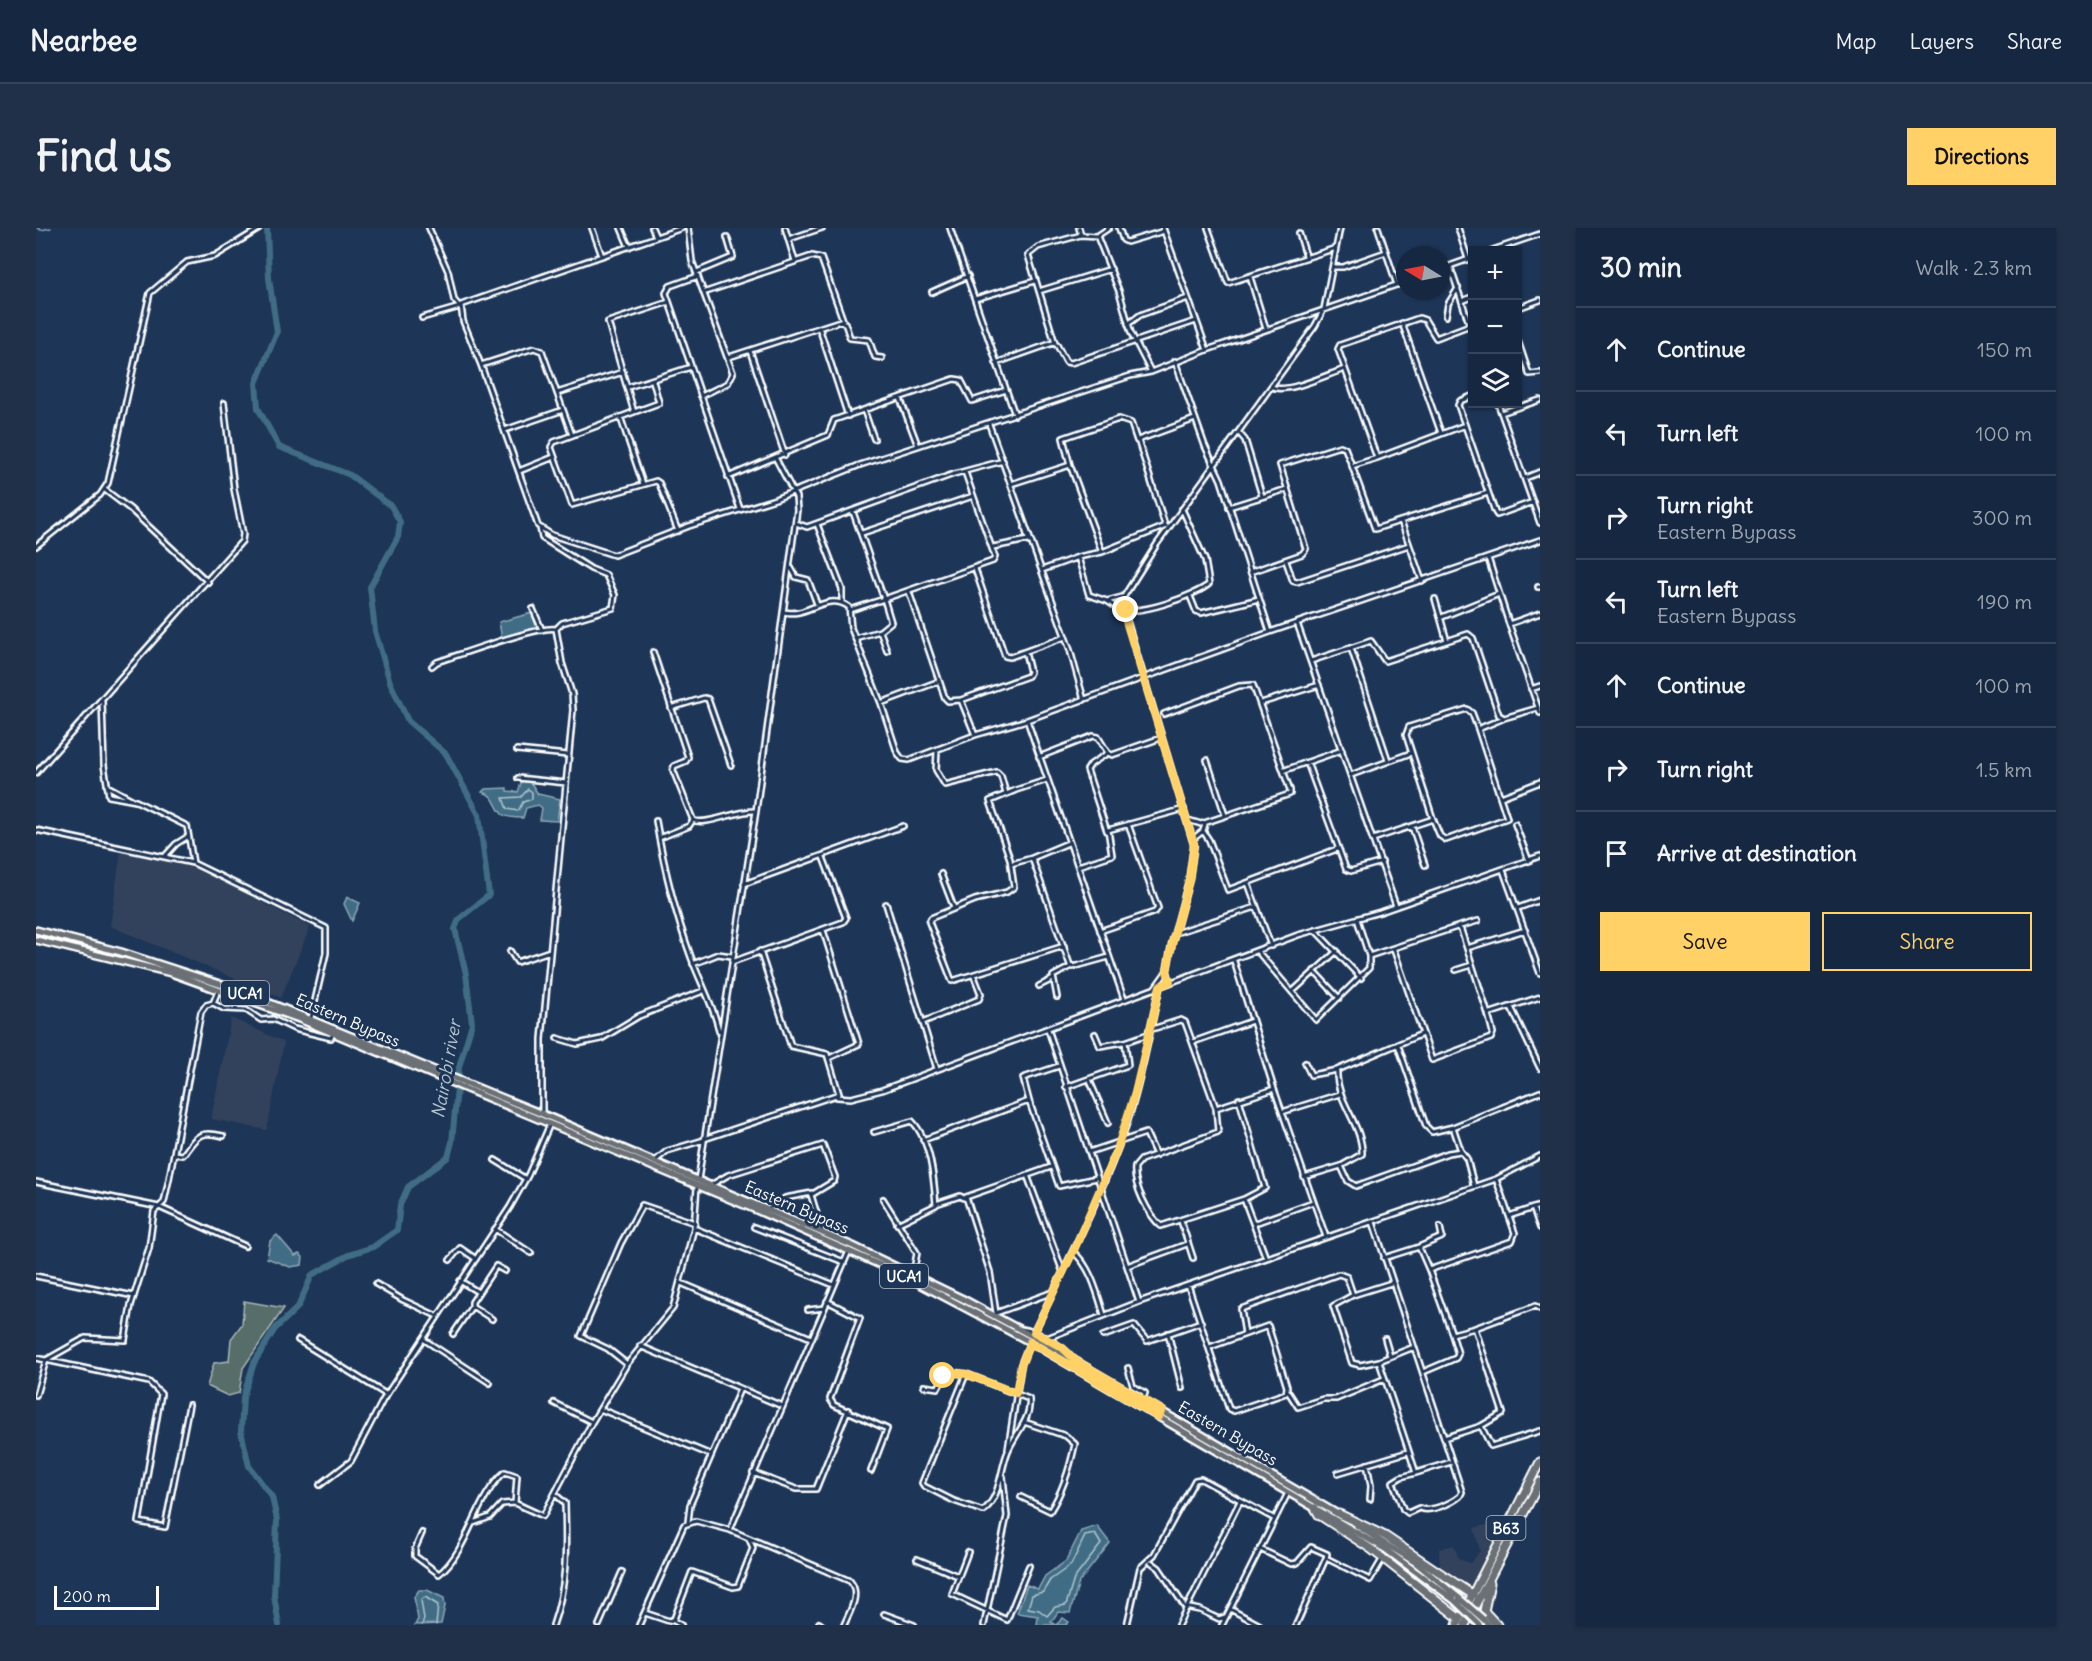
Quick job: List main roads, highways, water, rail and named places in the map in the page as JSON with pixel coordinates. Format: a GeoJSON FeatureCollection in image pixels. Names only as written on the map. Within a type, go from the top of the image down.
{"type":"FeatureCollection","features":[{"type":"Feature","properties":{"kind":"highway","name":"B63"},"geometry":{"type":"LineString","coordinates":[[1461,1623],[1540,1462]]}},
{"type":"Feature","properties":{"kind":"highway","name":"B63"},"geometry":{"type":"LineString","coordinates":[[1461,1623],[1493,1572],[1540,1482]]}},
{"type":"Feature","properties":{"kind":"highway"},"geometry":{"type":"LineString","coordinates":[[1315,1508],[1319,1515],[1383,1558],[1461,1623]]}},
{"type":"Feature","properties":{"kind":"highway"},"geometry":{"type":"LineString","coordinates":[[1339,1514],[1384,1536],[1473,1595]]}},
{"type":"Feature","properties":{"kind":"highway"},"geometry":{"type":"LineString","coordinates":[[1493,1572],[1484,1611],[1497,1625]]}},
{"type":"Feature","properties":{"kind":"main road","name":"Eastern Bypass"},"geometry":{"type":"LineString","coordinates":[[36,930],[101,946],[201,977],[311,1018],[550,1124],[903,1275],[1030,1342],[1288,1493],[1387,1548],[1442,1582],[1489,1625]]}},
{"type":"Feature","properties":{"kind":"main road","name":"Eastern Bypass"},"geometry":{"type":"LineString","coordinates":[[36,940],[99,953],[218,989],[447,1078]]}},
{"type":"Feature","properties":{"kind":"main road"},"geometry":{"type":"LineString","coordinates":[[99,953],[101,946]]}},
{"type":"Feature","properties":{"kind":"main road","name":"Eastern Bypass"},"geometry":{"type":"LineString","coordinates":[[470,1088],[542,1114],[768,1209],[913,1274],[995,1314],[1339,1514],[1454,1600],[1480,1625]]}},
{"type":"Feature","properties":{"kind":"main road"},"geometry":{"type":"LineString","coordinates":[[1158,1417],[1162,1410]]}},
{"type":"Feature","properties":{"kind":"water"},"geometry":{"type":"Polygon","coordinates":[[[532,613],[537,628],[502,639],[499,622],[532,613]]]}},
{"type":"Feature","properties":{"kind":"water"},"geometry":{"type":"Polygon","coordinates":[[[522,780],[531,783],[538,794],[560,799],[557,821],[540,820],[542,808],[538,805],[526,808],[523,818],[507,816],[499,811],[487,793],[482,792],[485,789],[507,788],[507,791],[518,792],[522,780]]]}},
{"type":"Feature","properties":{"kind":"water"},"geometry":{"type":"Polygon","coordinates":[[[347,897],[360,903],[352,921],[344,904],[347,897]]]}},
{"type":"Feature","properties":{"kind":"water"},"geometry":{"type":"Polygon","coordinates":[[[277,1235],[295,1256],[299,1254],[303,1257],[302,1265],[290,1267],[267,1258],[270,1241],[277,1235]]]}},
{"type":"Feature","properties":{"kind":"water"},"geometry":{"type":"Polygon","coordinates":[[[1097,1526],[1110,1543],[1079,1582],[1070,1613],[1058,1612],[1051,1622],[1056,1625],[1037,1625],[1038,1616],[1017,1613],[1027,1585],[1038,1589],[1045,1576],[1066,1561],[1081,1531],[1097,1526]]]}},
{"type":"Feature","properties":{"kind":"water"},"geometry":{"type":"Polygon","coordinates":[[[419,1590],[427,1590],[444,1598],[445,1606],[441,1624],[415,1625],[418,1619],[414,1597],[419,1590]]]}},
{"type":"Feature","properties":{"kind":"water"},"geometry":{"type":"Polygon","coordinates":[[[1063,1618],[1069,1622],[1066,1625],[1056,1625],[1063,1618]]]}},
{"type":"Feature","properties":{"kind":"waterway"},"geometry":{"type":"LineString","coordinates":[[37,228],[41,230],[51,228]]}},
{"type":"Feature","properties":{"kind":"waterway","name":"Nairobi river"},"geometry":{"type":"LineString","coordinates":[[267,228],[269,278],[277,332],[256,383],[258,408],[279,447],[350,475],[391,506],[400,522],[398,537],[370,587],[375,631],[390,682],[408,721],[446,754],[479,815],[489,895],[459,919],[455,929],[466,974],[472,1023],[459,1067],[452,1142],[448,1157],[408,1187],[400,1205],[397,1230],[373,1247],[348,1255],[312,1275],[298,1307],[275,1329],[254,1363],[243,1397],[241,1431],[249,1466],[272,1497],[277,1520],[274,1596],[279,1625]]}}]}
